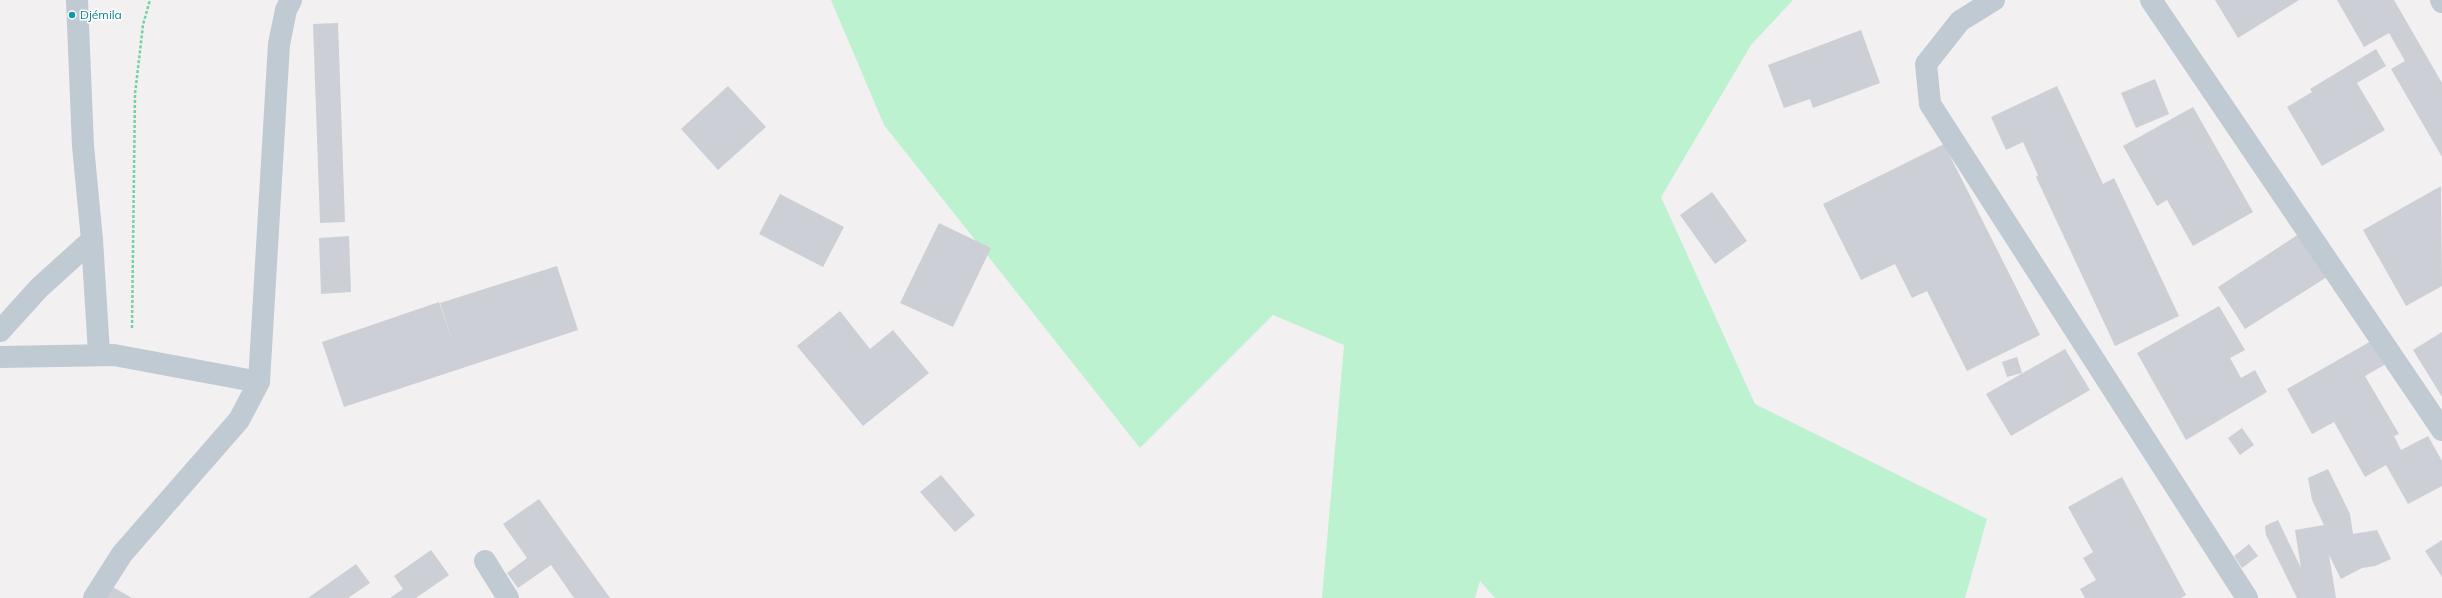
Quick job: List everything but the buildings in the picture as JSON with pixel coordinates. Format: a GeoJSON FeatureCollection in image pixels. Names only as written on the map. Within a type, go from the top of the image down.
{"type":"FeatureCollection","features":[{"type":"Feature","properties":{"kind":"street"},"geometry":{"type":"LineString","coordinates":[[77,0],[83,146],[92,240],[99,353]]}},
{"type":"Feature","properties":{"kind":"street"},"geometry":{"type":"LineString","coordinates":[[94,598],[122,554],[239,420],[259,382],[279,44],[286,10],[291,0]]}},
{"type":"Feature","properties":{"kind":"street"},"geometry":{"type":"LineString","coordinates":[[1994,0],[1960,21],[1926,64],[1930,104],[2247,598]]}},
{"type":"Feature","properties":{"kind":"street"},"geometry":{"type":"LineString","coordinates":[[2151,0],[2442,430]]}},
{"type":"Feature","properties":{"kind":"street"},"geometry":{"type":"LineString","coordinates":[[0,331],[39,288],[92,240]]}},
{"type":"Feature","properties":{"kind":"street"},"geometry":{"type":"LineString","coordinates":[[0,357],[99,353],[131,356],[259,382]]}},
{"type":"Feature","properties":{"kind":"street"},"geometry":{"type":"LineString","coordinates":[[485,561],[508,598]]}},
{"type":"Feature","properties":{"kind":"path"},"geometry":{"type":"LineString","coordinates":[[131,356],[134,94],[143,25],[150,0]]}},
{"type":"Feature","properties":{"kind":"green space"},"geometry":{"type":"Polygon","coordinates":[[[831,0],[1793,0],[1751,45],[1661,197],[1755,404],[1987,519],[1965,598],[1495,598],[1480,581],[1475,598],[1322,598],[1344,345],[1273,315],[1140,448],[884,125],[831,0]]]}},
{"type":"Feature","properties":{"kind":"place","name":"Djémila"},"geometry":{"type":"Point","coordinates":[72,15]}}]}
